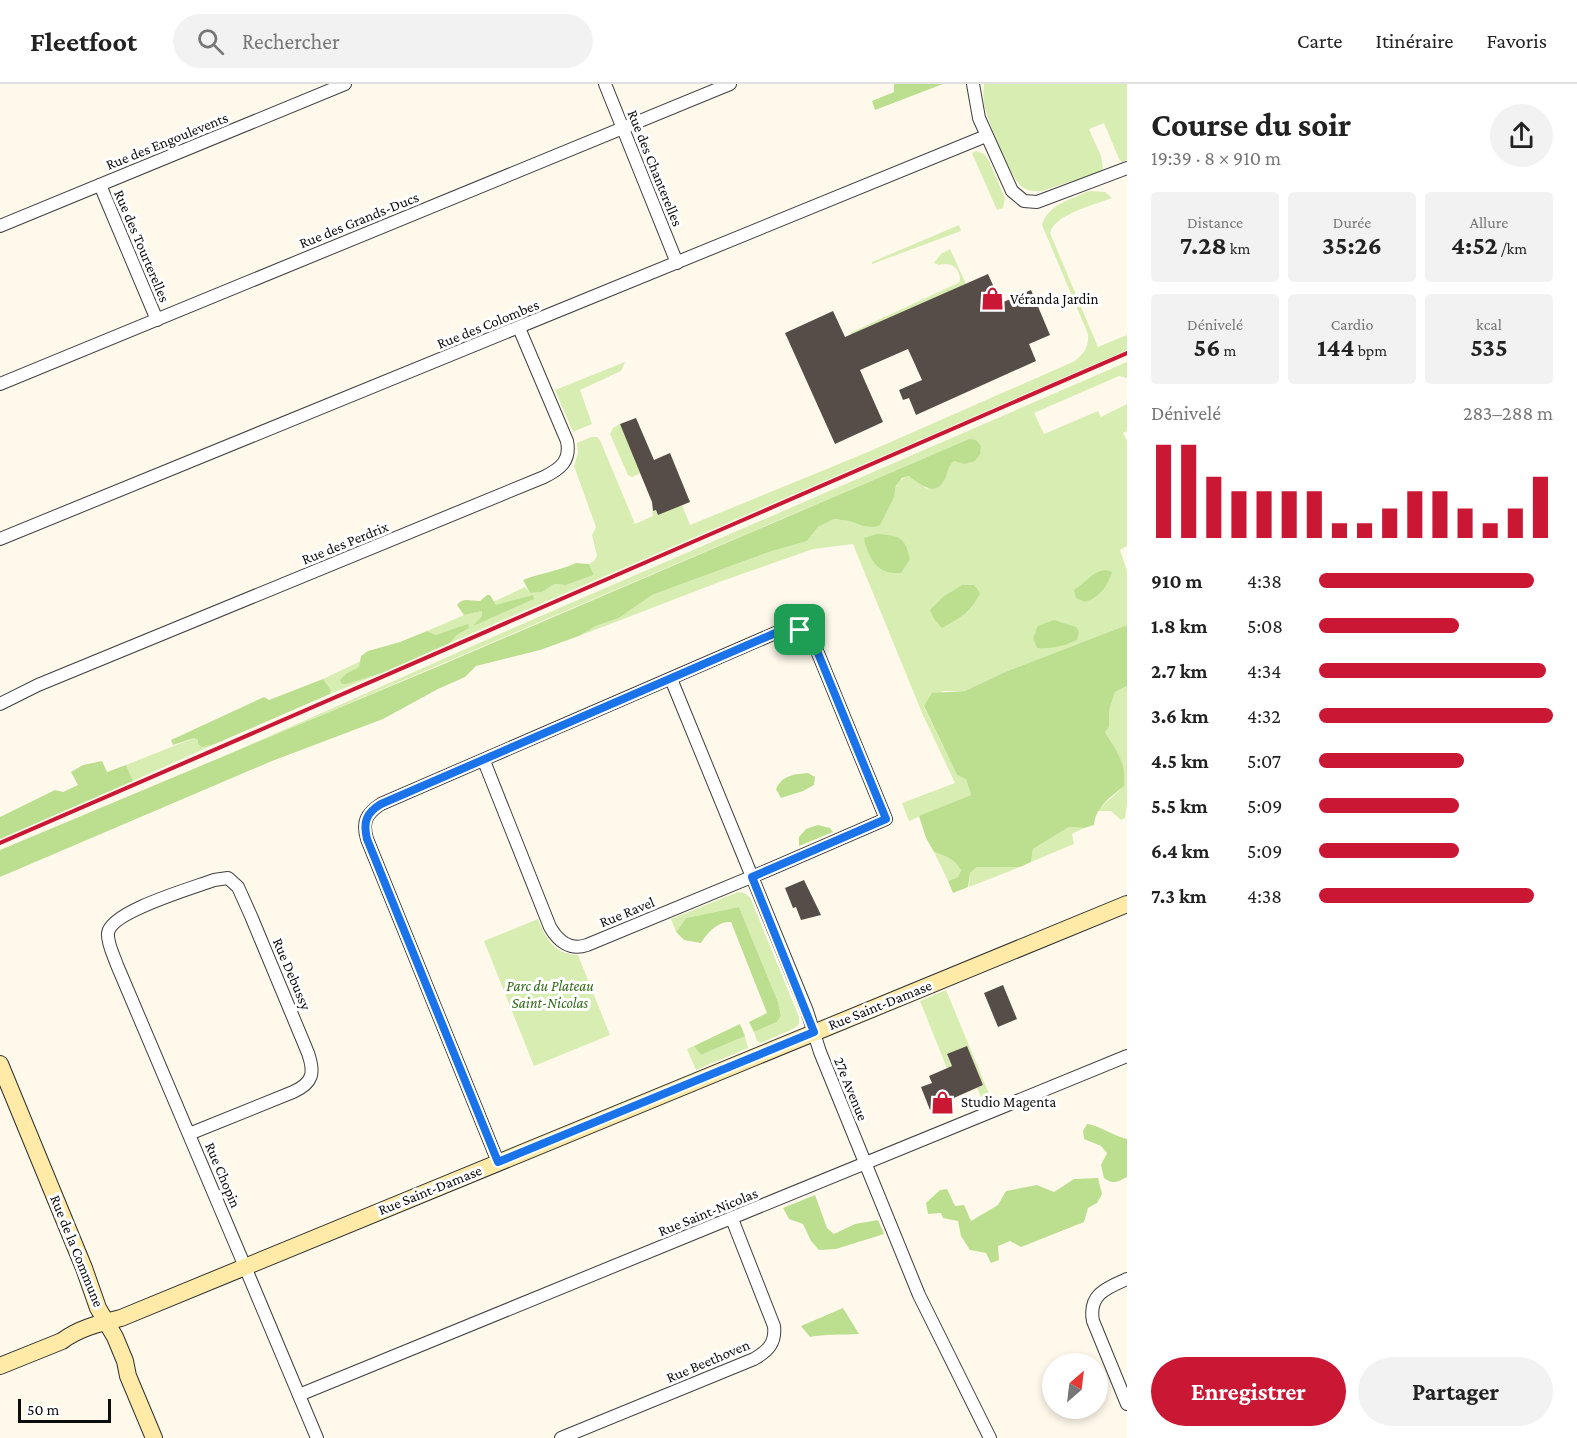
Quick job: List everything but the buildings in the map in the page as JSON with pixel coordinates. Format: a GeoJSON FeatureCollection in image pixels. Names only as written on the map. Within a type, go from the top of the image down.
{"type":"FeatureCollection","features":[{"type":"Feature","properties":{"kind":"street","name":"Rue des Engoulevents"},"geometry":{"type":"LineString","coordinates":[[0,226],[345,84]]}},
{"type":"Feature","properties":{"kind":"street","name":"Rue des Chanterelles"},"geometry":{"type":"LineString","coordinates":[[605,84],[677,263]]}},
{"type":"Feature","properties":{"kind":"street","name":"Rue des Grands-Ducs"},"geometry":{"type":"LineString","coordinates":[[0,384],[730,84]]}},
{"type":"Feature","properties":{"kind":"street"},"geometry":{"type":"LineString","coordinates":[[972,84],[976,107],[986,136],[1017,197],[1030,203],[1046,199],[1127,168]]}},
{"type":"Feature","properties":{"kind":"street","name":"Rue des Colombes"},"geometry":{"type":"LineString","coordinates":[[0,540],[986,136]]}},
{"type":"Feature","properties":{"kind":"street","name":"Rue des Tourterelles"},"geometry":{"type":"LineString","coordinates":[[100,184],[157,320]]}},
{"type":"Feature","properties":{"kind":"street","name":"Rue des Perdrix"},"geometry":{"type":"LineString","coordinates":[[0,704],[38,685],[544,477],[558,469],[568,454],[567,441],[519,328]]}},
{"type":"Feature","properties":{"kind":"street","name":"Rue Ravel"},"geometry":{"type":"LineString","coordinates":[[484,761],[550,927],[555,936],[567,945],[580,947],[886,819],[813,641],[805,633],[795,629],[780,631],[671,679]]}},
{"type":"Feature","properties":{"kind":"street"},"geometry":{"type":"LineString","coordinates":[[498,1162],[365,833],[366,818],[377,807],[671,679]]}},
{"type":"Feature","properties":{"kind":"street","name":"27e Avenue"},"geometry":{"type":"LineString","coordinates":[[671,679],[919,1294],[990,1438]]}},
{"type":"Feature","properties":{"kind":"street","name":"Rue Debussy"},"geometry":{"type":"LineString","coordinates":[[113,924],[127,913],[214,880],[228,878],[234,882],[251,916],[308,1053],[312,1070],[303,1088],[189,1134]]}},
{"type":"Feature","properties":{"kind":"street","name":"Rue Saint-Damase"},"geometry":{"type":"LineString","coordinates":[[0,1366],[62,1341],[84,1329],[121,1318],[245,1265],[1127,904]]}},
{"type":"Feature","properties":{"kind":"street","name":"Rue Chopin"},"geometry":{"type":"LineString","coordinates":[[113,924],[108,935],[115,958],[317,1438]]}},
{"type":"Feature","properties":{"kind":"street","name":"Rue Saint-Nicolas"},"geometry":{"type":"LineString","coordinates":[[299,1395],[1127,1056]]}},
{"type":"Feature","properties":{"kind":"street","name":"Rue de la Commune"},"geometry":{"type":"LineString","coordinates":[[0,1064],[84,1268],[98,1308],[125,1361],[128,1376],[154,1438]]}},
{"type":"Feature","properties":{"kind":"street","name":"Rue Beethoven"},"geometry":{"type":"LineString","coordinates":[[561,1438],[754,1359],[770,1347],[774,1337],[774,1326],[732,1219]]}},
{"type":"Feature","properties":{"kind":"street"},"geometry":{"type":"LineString","coordinates":[[1127,1279],[1106,1289],[1096,1297],[1093,1309],[1093,1321],[1127,1404]]}},
{"type":"Feature","properties":{"kind":"green space"},"geometry":{"type":"Polygon","coordinates":[[[894,84],[943,84],[875,110],[872,101],[894,92],[894,84]]]}},
{"type":"Feature","properties":{"kind":"green space"},"geometry":{"type":"Polygon","coordinates":[[[984,84],[1127,84],[1127,160],[1122,162],[1119,159],[1104,123],[1089,129],[1101,156],[1103,169],[1042,191],[1025,189],[1011,171],[991,125],[984,105],[984,84]]]}},
{"type":"Feature","properties":{"kind":"green space"},"geometry":{"type":"Polygon","coordinates":[[[976,151],[984,154],[988,159],[1005,198],[1003,208],[997,210],[972,153],[976,151]]]}},
{"type":"Feature","properties":{"kind":"green space"},"geometry":{"type":"Polygon","coordinates":[[[1089,191],[1105,192],[1112,198],[1067,215],[1053,226],[1050,233],[1098,347],[1127,335],[1127,350],[450,643],[457,635],[469,628],[436,635],[427,631],[464,615],[482,611],[482,616],[477,621],[496,605],[493,602],[525,587],[530,593],[541,592],[554,584],[566,585],[594,575],[589,564],[597,556],[592,535],[596,527],[574,466],[578,453],[577,443],[591,437],[597,437],[600,440],[635,524],[653,516],[652,512],[656,510],[658,515],[682,505],[690,525],[868,452],[1075,361],[1085,350],[1088,334],[1042,225],[1049,212],[1089,191]]]}},
{"type":"Feature","properties":{"kind":"green space"},"geometry":{"type":"Polygon","coordinates":[[[959,225],[961,231],[872,264],[872,262],[959,225]]]}},
{"type":"Feature","properties":{"kind":"green space"},"geometry":{"type":"Polygon","coordinates":[[[950,249],[966,284],[851,335],[850,333],[960,282],[959,273],[955,267],[934,263],[941,254],[950,249]]]}},
{"type":"Feature","properties":{"kind":"green space"},"geometry":{"type":"Polygon","coordinates":[[[625,362],[621,371],[580,390],[592,424],[573,432],[555,390],[625,362]]]}},
{"type":"Feature","properties":{"kind":"green space"},"geometry":{"type":"Polygon","coordinates":[[[1127,362],[1127,378],[1119,376],[1034,413],[1044,434],[1098,411],[1101,417],[1127,404],[1127,431],[1123,433],[1127,441],[1127,546],[1120,550],[1127,571],[1127,625],[1005,672],[965,691],[943,691],[924,707],[957,775],[966,779],[971,795],[909,821],[902,803],[955,783],[922,713],[853,544],[813,549],[579,636],[596,626],[619,618],[652,595],[769,552],[807,541],[818,527],[834,519],[863,526],[894,497],[896,487],[902,479],[909,476],[927,489],[947,473],[948,465],[954,460],[964,464],[969,439],[202,766],[504,632],[1127,362]]]}},
{"type":"Feature","properties":{"kind":"green space"},"geometry":{"type":"Polygon","coordinates":[[[620,424],[641,473],[632,477],[628,475],[610,434],[613,428],[620,424]]]}},
{"type":"Feature","properties":{"kind":"green space"},"geometry":{"type":"Polygon","coordinates":[[[969,439],[976,440],[981,446],[980,454],[975,461],[964,464],[954,461],[943,482],[931,489],[909,476],[902,478],[896,486],[894,497],[880,525],[863,526],[834,519],[818,527],[807,541],[769,552],[652,595],[619,618],[596,626],[579,636],[540,650],[476,666],[465,677],[383,719],[272,761],[0,877],[0,850],[439,666],[969,439]]]}},
{"type":"Feature","properties":{"kind":"green space"},"geometry":{"type":"Polygon","coordinates":[[[877,534],[896,537],[906,546],[910,559],[901,573],[891,573],[881,569],[871,557],[864,538],[877,534]]]}},
{"type":"Feature","properties":{"kind":"green space"},"geometry":{"type":"Polygon","coordinates":[[[576,563],[589,564],[594,575],[566,585],[554,584],[542,592],[530,593],[523,580],[563,568],[576,563]]]}},
{"type":"Feature","properties":{"kind":"green space"},"geometry":{"type":"Polygon","coordinates":[[[1106,570],[1112,572],[1099,594],[1085,602],[1076,598],[1074,590],[1093,575],[1106,570]]]}},
{"type":"Feature","properties":{"kind":"green space"},"geometry":{"type":"Polygon","coordinates":[[[962,585],[974,585],[980,593],[964,614],[942,628],[930,610],[943,597],[962,585]]]}},
{"type":"Feature","properties":{"kind":"green space"},"geometry":{"type":"Polygon","coordinates":[[[490,595],[496,605],[533,595],[534,599],[473,626],[482,616],[482,611],[464,615],[457,605],[464,600],[480,601],[490,595]]]}},
{"type":"Feature","properties":{"kind":"green space"},"geometry":{"type":"Polygon","coordinates":[[[1054,620],[1076,627],[1079,632],[1077,640],[1058,647],[1037,648],[1033,638],[1038,626],[1054,620]]]}},
{"type":"Feature","properties":{"kind":"green space"},"geometry":{"type":"Polygon","coordinates":[[[468,624],[469,628],[457,635],[450,643],[382,673],[347,684],[342,684],[340,680],[347,673],[359,667],[361,656],[368,651],[427,631],[436,635],[468,624]]]}},
{"type":"Feature","properties":{"kind":"green space"},"geometry":{"type":"Polygon","coordinates":[[[1127,625],[1127,686],[1115,692],[1109,711],[1109,727],[1105,732],[1122,764],[1124,786],[1101,807],[1094,825],[1084,828],[1069,827],[1033,849],[1031,862],[1020,867],[977,867],[970,873],[968,887],[953,893],[948,881],[958,877],[961,870],[949,858],[934,852],[926,838],[919,816],[971,795],[966,779],[957,775],[924,706],[932,693],[965,691],[1005,672],[1127,625]]]}},
{"type":"Feature","properties":{"kind":"green space"},"geometry":{"type":"Polygon","coordinates":[[[361,661],[359,667],[347,673],[347,684],[382,673],[330,694],[331,690],[323,679],[361,661]]]}},
{"type":"Feature","properties":{"kind":"green space"},"geometry":{"type":"Polygon","coordinates":[[[323,679],[331,690],[330,694],[215,744],[202,747],[194,738],[173,745],[171,740],[264,697],[269,700],[323,679]]]}},
{"type":"Feature","properties":{"kind":"green space"},"geometry":{"type":"Polygon","coordinates":[[[1127,686],[1127,804],[1125,818],[1121,820],[1111,811],[1097,811],[1124,785],[1122,764],[1105,732],[1109,727],[1109,711],[1115,692],[1127,686]]]}},
{"type":"Feature","properties":{"kind":"green space"},"geometry":{"type":"Polygon","coordinates":[[[194,738],[202,746],[215,744],[133,781],[126,765],[194,738]]]}},
{"type":"Feature","properties":{"kind":"green space"},"geometry":{"type":"Polygon","coordinates":[[[102,761],[107,772],[126,765],[133,781],[0,839],[0,817],[55,790],[63,792],[78,785],[71,772],[83,765],[102,761]]]}},
{"type":"Feature","properties":{"kind":"green space"},"geometry":{"type":"Polygon","coordinates":[[[808,773],[815,777],[814,785],[781,798],[776,789],[785,778],[808,773]]]}},
{"type":"Feature","properties":{"kind":"green space"},"geometry":{"type":"Polygon","coordinates":[[[818,825],[830,828],[833,832],[799,846],[799,837],[806,829],[818,825]]]}},
{"type":"Feature","properties":{"kind":"green space"},"geometry":{"type":"Polygon","coordinates":[[[1069,827],[1084,828],[1072,834],[1074,844],[1031,862],[1033,849],[1069,827]]]}},
{"type":"Feature","properties":{"kind":"green space"},"geometry":{"type":"Polygon","coordinates":[[[934,852],[956,863],[961,870],[958,877],[948,881],[934,852]]]}},
{"type":"Feature","properties":{"kind":"green space"},"geometry":{"type":"Polygon","coordinates":[[[977,867],[1020,867],[969,887],[970,873],[977,867]]]}},
{"type":"Feature","properties":{"kind":"green space"},"geometry":{"type":"Polygon","coordinates":[[[738,892],[750,897],[799,1017],[799,1024],[795,1028],[761,1043],[757,1041],[754,1032],[777,1022],[781,1016],[778,1002],[739,907],[686,918],[676,932],[671,919],[738,892]]]}},
{"type":"Feature","properties":{"kind":"green space"},"geometry":{"type":"Polygon","coordinates":[[[739,907],[778,1002],[781,1016],[777,1022],[754,1032],[749,1022],[767,1013],[731,922],[717,926],[701,943],[684,940],[676,932],[686,918],[739,907]]]}},
{"type":"Feature","properties":{"kind":"green space","name":"Parc du Plateau Saint-Nicolas"},"geometry":{"type":"Polygon","coordinates":[[[538,919],[552,944],[563,952],[578,955],[610,1035],[534,1066],[484,941],[538,919]]]}},
{"type":"Feature","properties":{"kind":"green space"},"geometry":{"type":"Polygon","coordinates":[[[946,990],[992,1101],[984,1104],[977,1088],[983,1085],[967,1046],[947,1055],[954,1073],[958,1096],[920,1001],[946,990]]]}},
{"type":"Feature","properties":{"kind":"green space"},"geometry":{"type":"Polygon","coordinates":[[[740,1024],[745,1036],[701,1055],[694,1046],[740,1024]]]}},
{"type":"Feature","properties":{"kind":"green space"},"geometry":{"type":"Polygon","coordinates":[[[745,1036],[748,1048],[696,1070],[687,1049],[694,1046],[701,1055],[745,1036]]]}},
{"type":"Feature","properties":{"kind":"green space"},"geometry":{"type":"Polygon","coordinates":[[[1087,1124],[1127,1139],[1127,1177],[1116,1182],[1110,1182],[1104,1178],[1101,1165],[1107,1153],[1101,1146],[1084,1139],[1083,1131],[1087,1124]]]}},
{"type":"Feature","properties":{"kind":"green space"},"geometry":{"type":"Polygon","coordinates":[[[1098,1178],[1102,1194],[1097,1203],[1088,1208],[1084,1222],[1021,1247],[1010,1241],[998,1246],[999,1260],[991,1263],[986,1253],[970,1250],[961,1236],[958,1221],[943,1218],[941,1213],[928,1214],[926,1203],[940,1190],[947,1189],[955,1206],[964,1205],[971,1221],[998,1205],[1006,1191],[1037,1185],[1054,1192],[1074,1179],[1098,1178]]]}},
{"type":"Feature","properties":{"kind":"green space"},"geometry":{"type":"Polygon","coordinates":[[[815,1195],[827,1228],[834,1234],[855,1224],[878,1220],[884,1234],[836,1249],[819,1250],[811,1241],[803,1224],[789,1219],[783,1208],[815,1195]]]}},
{"type":"Feature","properties":{"kind":"green space"},"geometry":{"type":"Polygon","coordinates":[[[843,1308],[859,1334],[810,1337],[801,1326],[843,1308]]]}},
{"type":"Feature","properties":{"kind":"railway"},"geometry":{"type":"LineString","coordinates":[[0,843],[1127,353]]}},
{"type":"Feature","properties":{"kind":"place","name":"Véranda Jardin"},"geometry":{"type":"Point","coordinates":[992,299]}},
{"type":"Feature","properties":{"kind":"place","name":"Studio Magenta"},"geometry":{"type":"Point","coordinates":[943,1102]}},
{"type":"Feature","properties":{"kind":"route"},"geometry":{"type":"LineString","coordinates":[[800,630],[813,641],[886,819],[752,877],[814,1032],[498,1162],[367,839],[364,827],[366,818],[381,804],[780,631],[800,630]]}}]}
